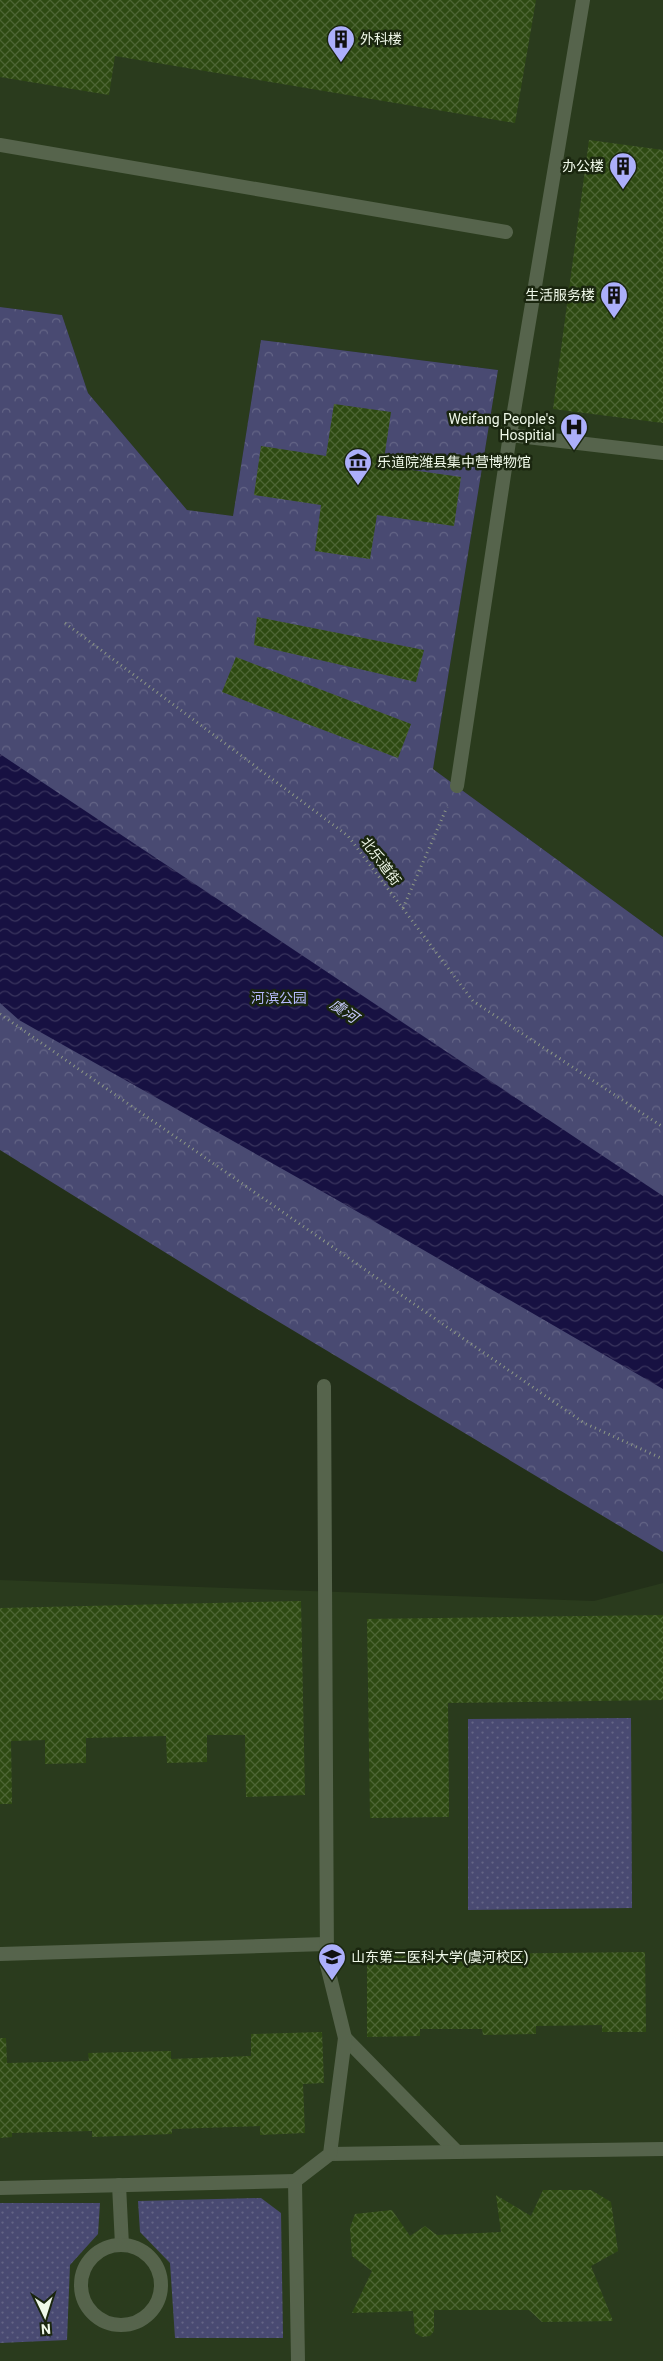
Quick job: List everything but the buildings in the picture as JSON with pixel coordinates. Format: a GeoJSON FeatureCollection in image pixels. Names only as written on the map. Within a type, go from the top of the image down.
{"type":"FeatureCollection","features":[{"type":"Feature","properties":{"kind":"street"},"geometry":{"type":"LineString","coordinates":[[457,786],[510,435],[583,0]]}},
{"type":"Feature","properties":{"kind":"street"},"geometry":{"type":"LineString","coordinates":[[0,145],[506,232]]}},
{"type":"Feature","properties":{"kind":"street"},"geometry":{"type":"LineString","coordinates":[[510,435],[663,453]]}},
{"type":"Feature","properties":{"kind":"street"},"geometry":{"type":"LineString","coordinates":[[324,1386],[326,1965],[345,2038],[330,2154]]}},
{"type":"Feature","properties":{"kind":"street"},"geometry":{"type":"LineString","coordinates":[[0,1954],[326,1944]]}},
{"type":"Feature","properties":{"kind":"street"},"geometry":{"type":"LineString","coordinates":[[345,2038],[457,2152]]}},
{"type":"Feature","properties":{"kind":"street"},"geometry":{"type":"LineString","coordinates":[[0,2188],[295,2181],[330,2154],[663,2149]]}},
{"type":"Feature","properties":{"kind":"street"},"geometry":{"type":"LineString","coordinates":[[295,2181],[298,2361]]}},
{"type":"Feature","properties":{"kind":"street"},"geometry":{"type":"LineString","coordinates":[[119,2185],[122,2245]]}},
{"type":"Feature","properties":{"kind":"street"},"geometry":{"type":"LineString","coordinates":[[122,2245],[139,2249],[150,2256],[157,2266],[161,2278],[161,2290],[157,2302],[140,2320],[127,2324],[113,2324],[100,2319],[90,2309],[83,2298],[81,2284],[83,2270],[91,2258],[102,2250],[122,2245]]}},
{"type":"Feature","properties":{"kind":"path","name":"北乐道街"},"geometry":{"type":"LineString","coordinates":[[65,623],[348,836],[473,1001],[663,1127]]}},
{"type":"Feature","properties":{"kind":"path"},"geometry":{"type":"LineString","coordinates":[[403,908],[457,786]]}},
{"type":"Feature","properties":{"kind":"path"},"geometry":{"type":"LineString","coordinates":[[0,1014],[584,1423],[663,1459]]}},
{"type":"Feature","properties":{"kind":"shaded area","name":"Weifang People's Hospitial"},"geometry":{"type":"Polygon","coordinates":[[[0,0],[663,0],[663,937],[433,769],[498,370],[261,340],[233,516],[187,510],[88,393],[62,315],[0,307],[0,0]]]}},
{"type":"Feature","properties":{"kind":"shaded area","name":"山东第二医科大学(虞河校区)"},"geometry":{"type":"Polygon","coordinates":[[[0,1580],[594,1601],[663,1583],[663,2361],[0,2361],[0,1580]]]}},
{"type":"Feature","properties":{"kind":"green space","name":"河滨公园"},"geometry":{"type":"Polygon","coordinates":[[[0,307],[62,315],[88,393],[187,510],[233,516],[261,340],[498,370],[433,769],[663,937],[663,1552],[229,1292],[0,1150],[0,307]]]}},
{"type":"Feature","properties":{"kind":"green space"},"geometry":{"type":"Polygon","coordinates":[[[631,1718],[632,1908],[468,1910],[468,1719],[631,1718]]]}},
{"type":"Feature","properties":{"kind":"green space"},"geometry":{"type":"Polygon","coordinates":[[[261,2198],[281,2213],[283,2338],[175,2338],[170,2263],[140,2232],[138,2201],[261,2198]]]}},
{"type":"Feature","properties":{"kind":"green space"},"geometry":{"type":"Polygon","coordinates":[[[0,2203],[100,2203],[98,2234],[70,2265],[67,2340],[0,2343],[0,2203]]]}},
{"type":"Feature","properties":{"kind":"water","name":"虞河"},"geometry":{"type":"Polygon","coordinates":[[[0,754],[663,1196],[663,1389],[339,1201],[19,1020],[0,1003],[0,754]]]}},
{"type":"Feature","properties":{"kind":"place","name":"外科楼"},"geometry":{"type":"Point","coordinates":[341,63]}},
{"type":"Feature","properties":{"kind":"place","name":"办公楼"},"geometry":{"type":"Point","coordinates":[623,190]}},
{"type":"Feature","properties":{"kind":"place","name":"生活服务楼"},"geometry":{"type":"Point","coordinates":[614,319]}},
{"type":"Feature","properties":{"kind":"place","name":"Weifang People's Hospitial"},"geometry":{"type":"Point","coordinates":[574,451]}},
{"type":"Feature","properties":{"kind":"place","name":"乐道院潍县集中营博物馆"},"geometry":{"type":"Point","coordinates":[358,486]}},
{"type":"Feature","properties":{"kind":"place","name":"山东第二医科大学(虞河校区)"},"geometry":{"type":"Point","coordinates":[332,1981]}}]}
